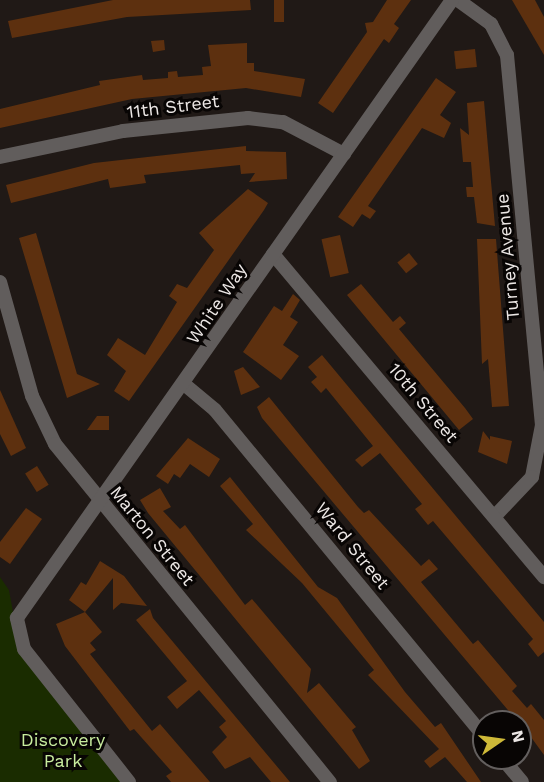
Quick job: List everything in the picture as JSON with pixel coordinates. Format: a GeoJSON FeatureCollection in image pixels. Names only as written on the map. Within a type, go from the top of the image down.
{"type":"FeatureCollection","features":[{"type":"Feature","properties":{"kind":"street","name":"White Way"},"geometry":{"type":"LineString","coordinates":[[129,782],[24,649],[16,629],[22,611],[184,384],[452,0]]}},
{"type":"Feature","properties":{"kind":"street","name":"Turney Avenue"},"geometry":{"type":"LineString","coordinates":[[458,0],[491,24],[507,55],[542,425],[532,477],[495,516]]}},
{"type":"Feature","properties":{"kind":"street","name":"11th Street"},"geometry":{"type":"LineString","coordinates":[[0,157],[123,131],[248,118],[284,122],[345,154]]}},
{"type":"Feature","properties":{"kind":"street","name":"10th Street"},"geometry":{"type":"LineString","coordinates":[[273,254],[544,577]]}},
{"type":"Feature","properties":{"kind":"street","name":"Marton Street"},"geometry":{"type":"LineString","coordinates":[[0,282],[38,412],[99,501],[330,782]]}},
{"type":"Feature","properties":{"kind":"street","name":"Ward Street"},"geometry":{"type":"LineString","coordinates":[[184,384],[222,419],[472,721]]}},
{"type":"Feature","properties":{"kind":"street"},"geometry":{"type":"LineString","coordinates":[[512,770],[522,782]]}},
{"type":"Feature","properties":{"kind":"green space","name":"Discovery Park"},"geometry":{"type":"Polygon","coordinates":[[[0,577],[9,590],[16,629],[128,782],[0,782],[0,577]]]}},
{"type":"Feature","properties":{"kind":"building"},"geometry":{"type":"Polygon","coordinates":[[[113,0],[250,0],[251,10],[127,17],[12,38],[8,21],[113,0]]]}},
{"type":"Feature","properties":{"kind":"building"},"geometry":{"type":"Polygon","coordinates":[[[274,0],[284,0],[284,22],[274,22],[274,0]]]}},
{"type":"Feature","properties":{"kind":"building"},"geometry":{"type":"Polygon","coordinates":[[[387,0],[411,0],[394,24],[399,28],[389,43],[384,39],[333,113],[318,103],[367,32],[365,23],[373,22],[387,0]]]}},
{"type":"Feature","properties":{"kind":"building"},"geometry":{"type":"Polygon","coordinates":[[[512,0],[535,0],[544,17],[544,55],[512,0]]]}},
{"type":"Feature","properties":{"kind":"building"},"geometry":{"type":"Polygon","coordinates":[[[164,40],[165,50],[153,52],[151,41],[164,40]]]}},
{"type":"Feature","properties":{"kind":"building"},"geometry":{"type":"Polygon","coordinates":[[[247,43],[247,63],[254,63],[254,71],[305,79],[301,97],[246,88],[132,99],[0,128],[0,109],[100,85],[99,81],[142,75],[143,80],[168,78],[168,72],[177,71],[178,77],[203,75],[202,67],[211,66],[208,45],[247,43]]]}},
{"type":"Feature","properties":{"kind":"building"},"geometry":{"type":"Polygon","coordinates":[[[475,49],[477,67],[456,69],[454,51],[475,49]]]}},
{"type":"Feature","properties":{"kind":"building"},"geometry":{"type":"Polygon","coordinates":[[[436,78],[456,92],[440,115],[451,123],[444,138],[422,128],[368,206],[376,211],[370,219],[362,214],[353,227],[338,217],[436,78]]]}},
{"type":"Feature","properties":{"kind":"building"},"geometry":{"type":"Polygon","coordinates":[[[484,101],[495,226],[477,223],[474,197],[467,197],[466,187],[473,187],[471,162],[463,162],[460,128],[469,135],[467,103],[484,101]]]}},
{"type":"Feature","properties":{"kind":"building"},"geometry":{"type":"Polygon","coordinates":[[[246,146],[246,151],[286,152],[287,179],[249,182],[255,173],[241,174],[240,165],[144,175],[146,183],[110,188],[108,179],[11,203],[6,185],[94,163],[246,146]]]}},
{"type":"Feature","properties":{"kind":"building"},"geometry":{"type":"Polygon","coordinates":[[[248,189],[268,203],[129,401],[114,391],[126,371],[107,355],[118,338],[145,355],[177,302],[169,296],[177,284],[187,288],[214,250],[199,233],[248,189]]]}},
{"type":"Feature","properties":{"kind":"building"},"geometry":{"type":"Polygon","coordinates":[[[36,233],[77,374],[100,384],[67,398],[19,238],[36,233]]]}},
{"type":"Feature","properties":{"kind":"building"},"geometry":{"type":"Polygon","coordinates":[[[340,235],[349,273],[330,277],[321,239],[340,235]]]}},
{"type":"Feature","properties":{"kind":"building"},"geometry":{"type":"Polygon","coordinates":[[[477,239],[496,239],[509,406],[492,407],[488,359],[482,364],[477,239]]]}},
{"type":"Feature","properties":{"kind":"building"},"geometry":{"type":"Polygon","coordinates":[[[409,253],[418,264],[406,273],[397,262],[409,253]]]}},
{"type":"Feature","properties":{"kind":"building"},"geometry":{"type":"Polygon","coordinates":[[[361,284],[393,322],[400,316],[406,323],[399,329],[473,419],[459,430],[347,295],[361,284]]]}},
{"type":"Feature","properties":{"kind":"building"},"geometry":{"type":"Polygon","coordinates":[[[293,294],[300,300],[290,317],[298,322],[283,345],[299,356],[281,380],[243,352],[274,306],[282,311],[293,294]]]}},
{"type":"Feature","properties":{"kind":"building"},"geometry":{"type":"Polygon","coordinates":[[[322,355],[544,622],[544,652],[538,657],[528,644],[533,639],[433,521],[428,525],[415,509],[422,504],[380,453],[362,467],[355,460],[373,446],[326,388],[321,393],[311,382],[317,377],[308,367],[322,355]]]}},
{"type":"Feature","properties":{"kind":"building"},"geometry":{"type":"Polygon","coordinates":[[[243,367],[260,387],[241,395],[234,371],[243,367]]]}},
{"type":"Feature","properties":{"kind":"building"},"geometry":{"type":"Polygon","coordinates":[[[0,390],[26,448],[11,456],[0,434],[0,390]]]}},
{"type":"Feature","properties":{"kind":"building"},"geometry":{"type":"Polygon","coordinates":[[[269,397],[358,507],[364,513],[369,510],[421,566],[429,559],[438,569],[421,582],[473,644],[478,640],[517,686],[512,691],[527,708],[531,704],[544,720],[544,755],[532,738],[532,710],[508,710],[262,418],[257,407],[269,397]]]}},
{"type":"Feature","properties":{"kind":"building"},"geometry":{"type":"Polygon","coordinates":[[[97,416],[109,416],[109,430],[87,430],[97,416]]]}},
{"type":"Feature","properties":{"kind":"building"},"geometry":{"type":"Polygon","coordinates":[[[483,431],[490,440],[490,436],[512,441],[507,464],[478,452],[483,431]]]}},
{"type":"Feature","properties":{"kind":"building"},"geometry":{"type":"Polygon","coordinates":[[[188,438],[220,459],[209,477],[190,464],[180,478],[174,474],[168,484],[156,476],[188,438]]]}},
{"type":"Feature","properties":{"kind":"building"},"geometry":{"type":"Polygon","coordinates":[[[37,466],[49,485],[37,492],[25,473],[37,466]]]}},
{"type":"Feature","properties":{"kind":"building"},"geometry":{"type":"Polygon","coordinates":[[[230,477],[318,587],[337,598],[405,692],[435,727],[441,723],[481,782],[467,782],[445,757],[430,768],[424,761],[439,749],[368,675],[374,670],[302,583],[246,530],[253,524],[220,486],[230,477]]]}},
{"type":"Feature","properties":{"kind":"building"},"geometry":{"type":"Polygon","coordinates":[[[160,488],[171,507],[163,511],[180,529],[185,525],[245,605],[252,599],[311,669],[307,693],[319,683],[356,727],[352,730],[370,761],[359,769],[148,513],[140,500],[160,488]]]}},
{"type":"Feature","properties":{"kind":"building"},"geometry":{"type":"Polygon","coordinates":[[[26,508],[42,519],[10,564],[0,557],[0,542],[26,508]]]}},
{"type":"Feature","properties":{"kind":"building"},"geometry":{"type":"Polygon","coordinates":[[[100,561],[124,576],[147,606],[121,603],[113,610],[113,578],[85,612],[69,600],[81,582],[86,585],[100,561]]]}},
{"type":"Feature","properties":{"kind":"building"},"geometry":{"type":"Polygon","coordinates":[[[150,609],[153,618],[290,782],[271,782],[250,757],[225,769],[212,752],[227,737],[219,727],[226,721],[199,690],[177,709],[167,697],[187,681],[136,620],[150,609]]]}},
{"type":"Feature","properties":{"kind":"building"},"geometry":{"type":"Polygon","coordinates":[[[85,612],[102,632],[90,643],[96,650],[90,654],[152,731],[160,724],[210,782],[171,782],[166,776],[172,772],[134,729],[130,731],[65,646],[56,624],[85,612]]]}}]}
